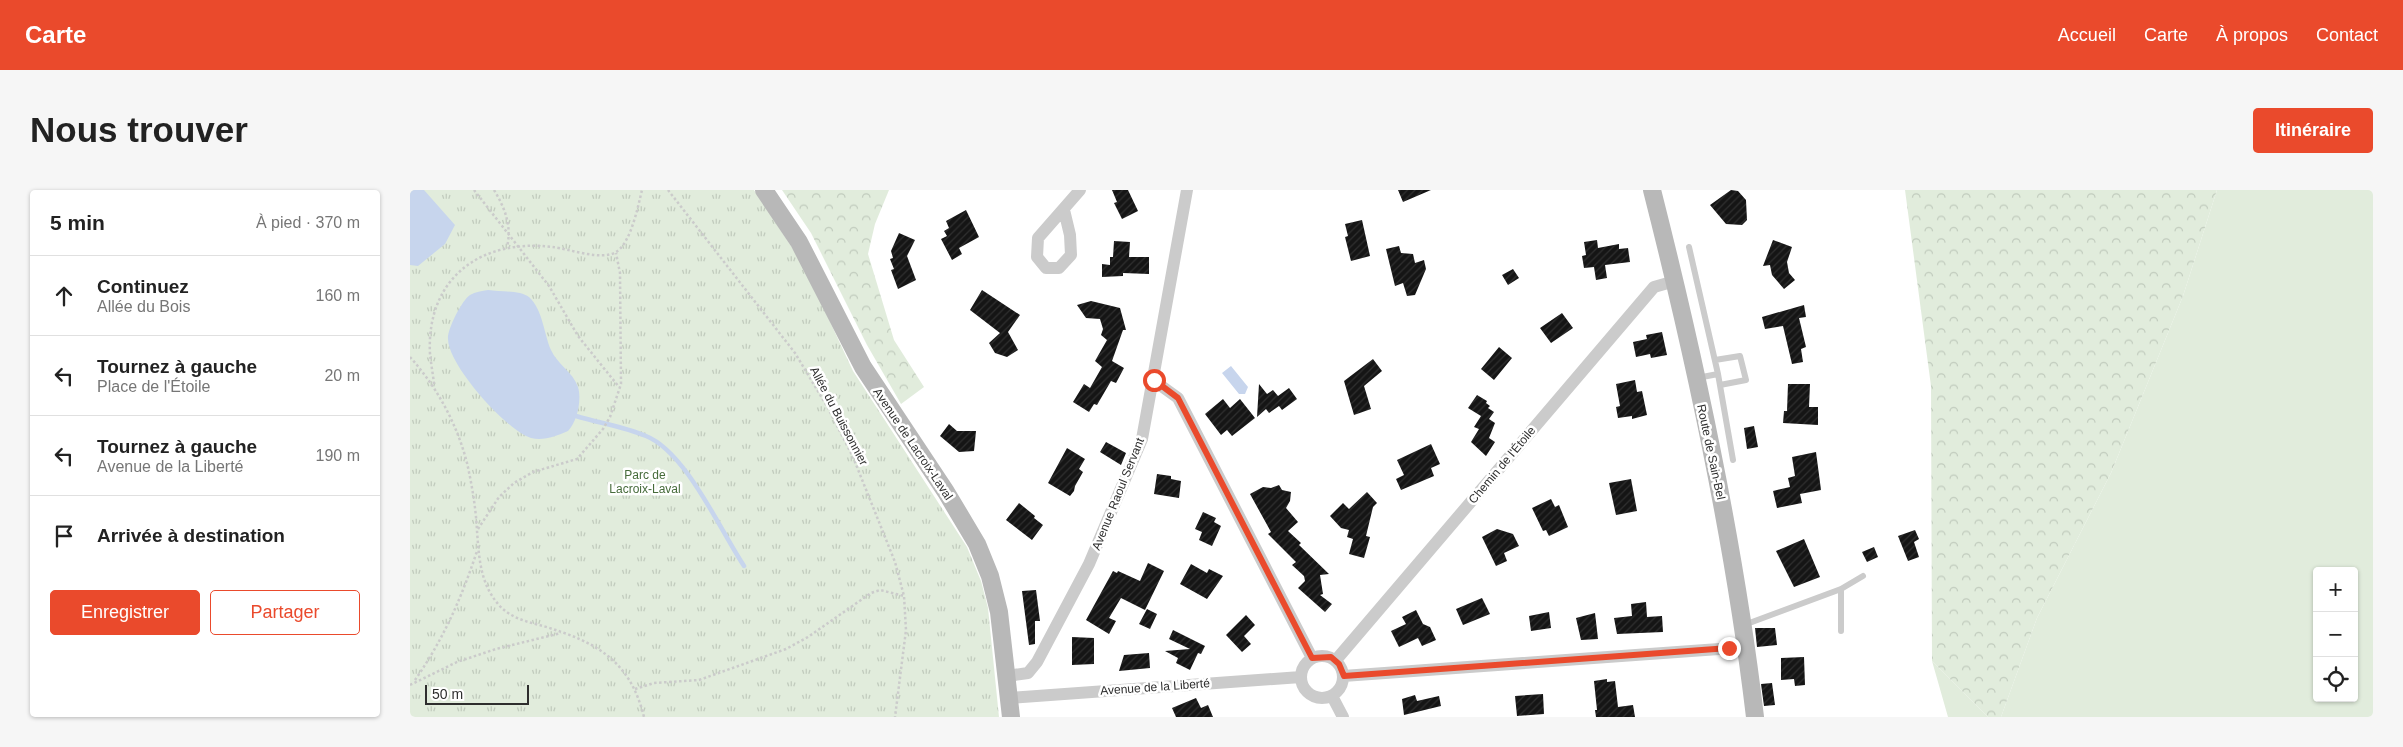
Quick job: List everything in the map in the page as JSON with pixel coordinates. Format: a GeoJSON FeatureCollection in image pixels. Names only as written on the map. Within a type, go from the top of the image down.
{"type":"FeatureCollection","features":[{"type":"Feature","properties":{"kind":"street","name":"Avenue de Lacroix-Laval"},"geometry":{"type":"LineString","coordinates":[[764,190],[799,242],[863,367],[946,492],[977,544],[990,576],[999,612],[1011,717]]}},
{"type":"Feature","properties":{"kind":"street"},"geometry":{"type":"LineString","coordinates":[[1064,210],[1080,190]]}},
{"type":"Feature","properties":{"kind":"street","name":"Avenue Raoul Servant"},"geometry":{"type":"LineString","coordinates":[[1007,676],[1028,673],[1037,662],[1089,564],[1142,439],[1187,190]]}},
{"type":"Feature","properties":{"kind":"street","name":"Route de Sain-Bel"},"geometry":{"type":"LineString","coordinates":[[1652,190],[1675,281],[1731,549],[1747,647],[1755,717]]}},
{"type":"Feature","properties":{"kind":"street","name":"Chemin de l'Étoile"},"geometry":{"type":"LineString","coordinates":[[1336,660],[1654,287],[1675,281]]}},
{"type":"Feature","properties":{"kind":"street"},"geometry":{"type":"LineString","coordinates":[[1154,380],[1178,398],[1312,658]]}},
{"type":"Feature","properties":{"kind":"street"},"geometry":{"type":"LineString","coordinates":[[1344,676],[1747,647]]}},
{"type":"Feature","properties":{"kind":"street"},"geometry":{"type":"LineString","coordinates":[[1324,656],[1336,660],[1344,676],[1341,687],[1332,696],[1318,698],[1311,695],[1302,684],[1301,677],[1304,666],[1312,658],[1324,656]]}},
{"type":"Feature","properties":{"kind":"street","name":"Avenue de la Liberté"},"geometry":{"type":"LineString","coordinates":[[1009,698],[1301,677]]}},
{"type":"Feature","properties":{"kind":"street"},"geometry":{"type":"LineString","coordinates":[[1332,696],[1343,717]]}},
{"type":"Feature","properties":{"kind":"lane"},"geometry":{"type":"LineString","coordinates":[[1689,247],[1718,374],[1733,460]]}},
{"type":"Feature","properties":{"kind":"lane"},"geometry":{"type":"LineString","coordinates":[[1715,360],[1740,356],[1746,380],[1720,385]]}},
{"type":"Feature","properties":{"kind":"lane"},"geometry":{"type":"LineString","coordinates":[[1696,378],[1718,374]]}},
{"type":"Feature","properties":{"kind":"lane"},"geometry":{"type":"LineString","coordinates":[[1743,625],[1841,589],[1863,576]]}},
{"type":"Feature","properties":{"kind":"lane"},"geometry":{"type":"LineString","coordinates":[[1841,589],[1841,631]]}},
{"type":"Feature","properties":{"kind":"path"},"geometry":{"type":"LineString","coordinates":[[474,190],[549,286],[578,336],[620,388]]}},
{"type":"Feature","properties":{"kind":"path"},"geometry":{"type":"LineString","coordinates":[[494,190],[505,209],[510,236],[508,248]]}},
{"type":"Feature","properties":{"kind":"path"},"geometry":{"type":"LineString","coordinates":[[434,386],[430,352],[436,310],[446,285],[465,266],[487,254],[518,246],[554,247],[602,256],[616,252],[625,242],[634,223],[642,190]]}},
{"type":"Feature","properties":{"kind":"path","name":"Allée du Buissonnier"},"geometry":{"type":"LineString","coordinates":[[668,190],[795,352],[828,408],[853,457],[895,562],[904,596],[906,630],[895,717]]}},
{"type":"Feature","properties":{"kind":"path"},"geometry":{"type":"LineString","coordinates":[[477,531],[499,497],[514,484],[533,472],[577,458],[603,429],[610,417],[620,388],[620,274],[616,252]]}},
{"type":"Feature","properties":{"kind":"path"},"geometry":{"type":"LineString","coordinates":[[410,357],[434,386],[456,431],[467,462],[477,531],[477,550],[488,591],[500,607],[517,618],[563,632],[592,645],[613,660],[630,679],[644,717]]}},
{"type":"Feature","properties":{"kind":"path"},"geometry":{"type":"LineString","coordinates":[[414,682],[447,629],[465,588],[477,550]]}},
{"type":"Feature","properties":{"kind":"path"},"geometry":{"type":"LineString","coordinates":[[635,689],[654,683],[699,680],[786,648],[808,637],[871,593],[880,590],[904,596]]}},
{"type":"Feature","properties":{"kind":"path"},"geometry":{"type":"LineString","coordinates":[[410,685],[457,662],[496,648],[563,632]]}},
{"type":"Feature","properties":{"kind":"green space","name":"Parc de Lacroix-Laval"},"geometry":{"type":"Polygon","coordinates":[[[410,190],[754,190],[803,264],[853,371],[967,547],[981,581],[988,608],[999,717],[410,717],[410,190]]]}},
{"type":"Feature","properties":{"kind":"green space"},"geometry":{"type":"Polygon","coordinates":[[[782,190],[889,190],[875,224],[868,254],[894,340],[924,387],[901,404],[867,345],[811,233],[782,190]]]}},
{"type":"Feature","properties":{"kind":"green space"},"geometry":{"type":"Polygon","coordinates":[[[1905,190],[2217,190],[2183,296],[2111,473],[2037,618],[2001,717],[1988,717],[1932,661],[1931,386],[1905,190]]]}},
{"type":"Feature","properties":{"kind":"green space"},"geometry":{"type":"Polygon","coordinates":[[[2217,190],[2373,190],[2373,717],[2001,717],[2037,618],[2111,473],[2183,296],[2217,190]]]}},
{"type":"Feature","properties":{"kind":"green space"},"geometry":{"type":"Polygon","coordinates":[[[1932,661],[1988,717],[1948,717],[1932,661]]]}},
{"type":"Feature","properties":{"kind":"water"},"geometry":{"type":"Polygon","coordinates":[[[410,190],[424,190],[455,225],[445,244],[418,266],[410,265],[410,190]]]}},
{"type":"Feature","properties":{"kind":"water"},"geometry":{"type":"Polygon","coordinates":[[[488,290],[515,292],[529,297],[534,302],[543,322],[551,350],[557,360],[573,377],[578,387],[578,410],[574,422],[568,431],[541,439],[531,438],[520,433],[507,423],[480,395],[457,364],[448,339],[452,322],[470,295],[488,290]]]}},
{"type":"Feature","properties":{"kind":"water"},"geometry":{"type":"Polygon","coordinates":[[[1231,366],[1248,387],[1245,394],[1239,394],[1222,373],[1231,366]]]}},
{"type":"Feature","properties":{"kind":"building"},"geometry":{"type":"Polygon","coordinates":[[[1112,190],[1128,190],[1138,211],[1122,219],[1114,203],[1117,202],[1112,190]]]}},
{"type":"Feature","properties":{"kind":"building"},"geometry":{"type":"Polygon","coordinates":[[[1398,190],[1431,190],[1403,202],[1398,190]]]}},
{"type":"Feature","properties":{"kind":"building"},"geometry":{"type":"Polygon","coordinates":[[[1731,190],[1738,191],[1746,200],[1747,220],[1742,225],[1726,224],[1710,205],[1731,190]]]}},
{"type":"Feature","properties":{"kind":"building"},"geometry":{"type":"Polygon","coordinates":[[[966,210],[979,237],[959,248],[962,254],[952,260],[941,239],[947,236],[944,231],[949,228],[946,221],[966,210]]]}},
{"type":"Feature","properties":{"kind":"building"},"geometry":{"type":"Polygon","coordinates":[[[1362,220],[1370,256],[1351,261],[1345,237],[1348,236],[1345,224],[1362,220]]]}},
{"type":"Feature","properties":{"kind":"building"},"geometry":{"type":"Polygon","coordinates":[[[899,233],[915,240],[907,256],[916,280],[898,289],[891,270],[894,269],[890,259],[893,258],[891,251],[899,233]]]}},
{"type":"Feature","properties":{"kind":"building"},"geometry":{"type":"Polygon","coordinates":[[[1597,240],[1598,248],[1619,244],[1619,249],[1628,248],[1630,262],[1605,265],[1607,278],[1596,280],[1594,267],[1584,268],[1582,256],[1586,255],[1584,242],[1597,240]]]}},
{"type":"Feature","properties":{"kind":"building"},"geometry":{"type":"Polygon","coordinates":[[[1773,240],[1792,247],[1787,262],[1789,273],[1795,280],[1784,289],[1772,275],[1770,265],[1763,266],[1773,240]]]}},
{"type":"Feature","properties":{"kind":"building"},"geometry":{"type":"Polygon","coordinates":[[[1114,241],[1130,242],[1129,257],[1149,257],[1149,274],[1123,273],[1123,276],[1102,277],[1102,264],[1110,265],[1110,257],[1113,257],[1114,241]]]}},
{"type":"Feature","properties":{"kind":"building"},"geometry":{"type":"Polygon","coordinates":[[[1399,246],[1401,253],[1413,254],[1415,263],[1424,260],[1426,269],[1415,295],[1407,296],[1403,283],[1395,286],[1386,249],[1399,246]]]}},
{"type":"Feature","properties":{"kind":"building"},"geometry":{"type":"Polygon","coordinates":[[[1513,269],[1519,278],[1508,285],[1502,275],[1513,269]]]}},
{"type":"Feature","properties":{"kind":"building"},"geometry":{"type":"Polygon","coordinates":[[[982,290],[1020,315],[1008,332],[1018,350],[1007,357],[995,353],[989,343],[1000,333],[970,310],[982,290]]]}},
{"type":"Feature","properties":{"kind":"building"},"geometry":{"type":"Polygon","coordinates":[[[1091,301],[1120,308],[1126,330],[1123,330],[1112,361],[1124,368],[1116,383],[1111,381],[1097,405],[1094,404],[1089,412],[1073,402],[1084,384],[1090,388],[1102,367],[1095,361],[1107,340],[1101,335],[1103,329],[1100,319],[1086,318],[1077,305],[1091,301]]]}},
{"type":"Feature","properties":{"kind":"building"},"geometry":{"type":"Polygon","coordinates":[[[1804,305],[1806,317],[1799,318],[1806,347],[1801,349],[1803,362],[1792,364],[1783,326],[1765,329],[1762,317],[1804,305]]]}},
{"type":"Feature","properties":{"kind":"building"},"geometry":{"type":"Polygon","coordinates":[[[1562,313],[1573,328],[1551,343],[1540,328],[1562,313]]]}},
{"type":"Feature","properties":{"kind":"building"},"geometry":{"type":"Polygon","coordinates":[[[1662,332],[1667,355],[1651,358],[1650,354],[1636,357],[1633,342],[1647,339],[1646,335],[1662,332]]]}},
{"type":"Feature","properties":{"kind":"building"},"geometry":{"type":"Polygon","coordinates":[[[1499,347],[1512,358],[1494,380],[1481,369],[1499,347]]]}},
{"type":"Feature","properties":{"kind":"building"},"geometry":{"type":"Polygon","coordinates":[[[1373,359],[1382,371],[1364,386],[1371,409],[1354,415],[1344,381],[1373,359]]]}},
{"type":"Feature","properties":{"kind":"building"},"geometry":{"type":"Polygon","coordinates":[[[1635,380],[1637,392],[1642,391],[1647,415],[1632,419],[1632,416],[1618,418],[1616,407],[1620,406],[1616,384],[1635,380]]]}},
{"type":"Feature","properties":{"kind":"building"},"geometry":{"type":"Polygon","coordinates":[[[1259,384],[1267,394],[1273,390],[1278,396],[1289,388],[1297,399],[1282,410],[1279,406],[1269,413],[1266,409],[1257,417],[1259,384]]]}},
{"type":"Feature","properties":{"kind":"building"},"geometry":{"type":"Polygon","coordinates":[[[1788,384],[1810,384],[1809,407],[1818,407],[1818,425],[1783,423],[1784,411],[1787,411],[1788,384]]]}},
{"type":"Feature","properties":{"kind":"building"},"geometry":{"type":"Polygon","coordinates":[[[1477,395],[1487,401],[1486,403],[1490,406],[1488,408],[1494,412],[1489,419],[1495,423],[1489,438],[1495,442],[1486,456],[1471,442],[1479,429],[1474,427],[1481,416],[1468,408],[1477,395]]]}},
{"type":"Feature","properties":{"kind":"building"},"geometry":{"type":"Polygon","coordinates":[[[1223,399],[1230,408],[1240,399],[1255,418],[1232,436],[1227,430],[1221,435],[1205,414],[1223,399]]]}},
{"type":"Feature","properties":{"kind":"building"},"geometry":{"type":"Polygon","coordinates":[[[949,424],[957,431],[976,431],[974,451],[959,452],[940,436],[949,424]]]}},
{"type":"Feature","properties":{"kind":"building"},"geometry":{"type":"Polygon","coordinates":[[[1754,426],[1758,447],[1747,449],[1744,428],[1754,426]]]}},
{"type":"Feature","properties":{"kind":"building"},"geometry":{"type":"Polygon","coordinates":[[[1106,442],[1126,453],[1121,465],[1100,452],[1106,442]]]}},
{"type":"Feature","properties":{"kind":"building"},"geometry":{"type":"Polygon","coordinates":[[[1431,444],[1440,464],[1431,468],[1434,476],[1401,490],[1396,479],[1404,475],[1397,460],[1431,444]]]}},
{"type":"Feature","properties":{"kind":"building"},"geometry":{"type":"Polygon","coordinates":[[[1067,448],[1085,459],[1079,469],[1083,472],[1070,496],[1048,483],[1067,448]]]}},
{"type":"Feature","properties":{"kind":"building"},"geometry":{"type":"Polygon","coordinates":[[[1816,452],[1821,490],[1800,494],[1802,503],[1777,508],[1773,491],[1790,487],[1788,478],[1795,476],[1792,457],[1816,452]]]}},
{"type":"Feature","properties":{"kind":"building"},"geometry":{"type":"Polygon","coordinates":[[[1157,474],[1171,476],[1171,479],[1181,481],[1179,498],[1154,494],[1157,474]]]}},
{"type":"Feature","properties":{"kind":"building"},"geometry":{"type":"Polygon","coordinates":[[[1631,479],[1637,511],[1616,515],[1609,483],[1631,479]]]}},
{"type":"Feature","properties":{"kind":"building"},"geometry":{"type":"Polygon","coordinates":[[[1279,485],[1282,490],[1291,492],[1290,501],[1286,508],[1298,522],[1288,531],[1301,543],[1299,545],[1329,574],[1320,575],[1323,594],[1320,595],[1332,604],[1325,612],[1298,588],[1305,581],[1304,576],[1292,565],[1296,562],[1268,534],[1271,532],[1250,494],[1263,487],[1271,488],[1279,485]]]}},
{"type":"Feature","properties":{"kind":"building"},"geometry":{"type":"Polygon","coordinates":[[[1367,492],[1377,503],[1373,507],[1366,536],[1370,537],[1364,558],[1349,554],[1353,539],[1347,537],[1349,530],[1341,528],[1330,516],[1343,503],[1349,509],[1367,492]]]}},
{"type":"Feature","properties":{"kind":"building"},"geometry":{"type":"Polygon","coordinates":[[[1551,499],[1555,507],[1559,505],[1568,527],[1549,536],[1546,530],[1543,531],[1532,508],[1551,499]]]}},
{"type":"Feature","properties":{"kind":"building"},"geometry":{"type":"Polygon","coordinates":[[[1019,503],[1043,525],[1032,540],[1006,520],[1019,503]]]}},
{"type":"Feature","properties":{"kind":"building"},"geometry":{"type":"Polygon","coordinates":[[[1203,512],[1216,518],[1214,522],[1221,526],[1212,546],[1199,540],[1202,532],[1195,529],[1203,512]]]}},
{"type":"Feature","properties":{"kind":"building"},"geometry":{"type":"Polygon","coordinates":[[[1497,529],[1513,534],[1519,546],[1504,553],[1507,561],[1496,566],[1482,537],[1497,529]]]}},
{"type":"Feature","properties":{"kind":"building"},"geometry":{"type":"Polygon","coordinates":[[[1915,530],[1919,539],[1914,542],[1919,557],[1908,561],[1898,536],[1915,530]]]}},
{"type":"Feature","properties":{"kind":"building"},"geometry":{"type":"Polygon","coordinates":[[[1804,539],[1820,577],[1794,587],[1776,551],[1804,539]]]}},
{"type":"Feature","properties":{"kind":"building"},"geometry":{"type":"Polygon","coordinates":[[[1874,547],[1878,557],[1867,562],[1862,552],[1874,547]]]}},
{"type":"Feature","properties":{"kind":"building"},"geometry":{"type":"Polygon","coordinates":[[[1148,563],[1164,571],[1145,610],[1121,598],[1109,618],[1116,621],[1109,634],[1086,620],[1113,571],[1117,573],[1118,571],[1140,581],[1148,563]]]}},
{"type":"Feature","properties":{"kind":"building"},"geometry":{"type":"Polygon","coordinates":[[[1191,564],[1207,573],[1209,569],[1223,576],[1207,599],[1180,584],[1191,564]]]}},
{"type":"Feature","properties":{"kind":"building"},"geometry":{"type":"Polygon","coordinates":[[[1036,590],[1040,621],[1035,621],[1035,644],[1029,645],[1022,591],[1036,590]]]}},
{"type":"Feature","properties":{"kind":"building"},"geometry":{"type":"Polygon","coordinates":[[[1482,598],[1490,614],[1463,625],[1456,609],[1482,598]]]}},
{"type":"Feature","properties":{"kind":"building"},"geometry":{"type":"Polygon","coordinates":[[[1646,602],[1647,617],[1662,616],[1663,632],[1617,634],[1614,618],[1632,616],[1631,604],[1646,602]]]}},
{"type":"Feature","properties":{"kind":"building"},"geometry":{"type":"Polygon","coordinates":[[[1147,609],[1157,614],[1150,629],[1139,624],[1147,609]]]}},
{"type":"Feature","properties":{"kind":"building"},"geometry":{"type":"Polygon","coordinates":[[[1416,610],[1423,624],[1430,627],[1436,640],[1422,646],[1418,638],[1399,647],[1391,631],[1406,624],[1402,617],[1416,610]]]}},
{"type":"Feature","properties":{"kind":"building"},"geometry":{"type":"Polygon","coordinates":[[[1549,612],[1551,628],[1531,631],[1529,616],[1549,612]]]}},
{"type":"Feature","properties":{"kind":"building"},"geometry":{"type":"Polygon","coordinates":[[[1595,613],[1598,639],[1581,640],[1576,618],[1595,613]]]}},
{"type":"Feature","properties":{"kind":"building"},"geometry":{"type":"Polygon","coordinates":[[[1246,615],[1255,625],[1244,636],[1251,644],[1242,652],[1226,635],[1246,615]]]}},
{"type":"Feature","properties":{"kind":"building"},"geometry":{"type":"Polygon","coordinates":[[[1755,628],[1775,628],[1777,645],[1757,647],[1755,628]]]}},
{"type":"Feature","properties":{"kind":"building"},"geometry":{"type":"Polygon","coordinates":[[[1173,630],[1205,646],[1201,654],[1198,653],[1190,670],[1176,663],[1178,658],[1165,651],[1190,649],[1169,639],[1173,630]]]}},
{"type":"Feature","properties":{"kind":"building"},"geometry":{"type":"Polygon","coordinates":[[[1072,637],[1094,638],[1094,664],[1072,665],[1072,637]]]}},
{"type":"Feature","properties":{"kind":"building"},"geometry":{"type":"Polygon","coordinates":[[[1149,653],[1150,668],[1119,671],[1124,655],[1149,653]]]}},
{"type":"Feature","properties":{"kind":"building"},"geometry":{"type":"Polygon","coordinates":[[[1804,657],[1805,685],[1795,686],[1794,679],[1781,680],[1781,658],[1804,657]]]}},
{"type":"Feature","properties":{"kind":"building"},"geometry":{"type":"Polygon","coordinates":[[[1607,679],[1607,682],[1615,681],[1618,707],[1633,705],[1635,717],[1596,717],[1594,681],[1607,679]]]}},
{"type":"Feature","properties":{"kind":"building"},"geometry":{"type":"Polygon","coordinates":[[[1772,683],[1775,705],[1764,706],[1761,684],[1772,683]]]}},
{"type":"Feature","properties":{"kind":"building"},"geometry":{"type":"Polygon","coordinates":[[[1543,694],[1544,714],[1517,716],[1515,696],[1543,694]]]}},
{"type":"Feature","properties":{"kind":"building"},"geometry":{"type":"Polygon","coordinates":[[[1415,695],[1417,701],[1439,696],[1441,706],[1404,715],[1402,699],[1415,695]]]}},
{"type":"Feature","properties":{"kind":"building"},"geometry":{"type":"Polygon","coordinates":[[[1196,698],[1201,708],[1208,705],[1213,717],[1176,717],[1172,708],[1196,698]]]}},
{"type":"Feature","properties":{"kind":"waterway"},"geometry":{"type":"LineString","coordinates":[[576,416],[638,433],[661,445],[675,458],[688,475],[744,566]]}},
{"type":"Feature","properties":{"kind":"route"},"geometry":{"type":"LineString","coordinates":[[1154,380],[1178,398],[1312,658],[1318,656],[1331,657],[1339,664],[1344,676],[1729,648]]}}]}
